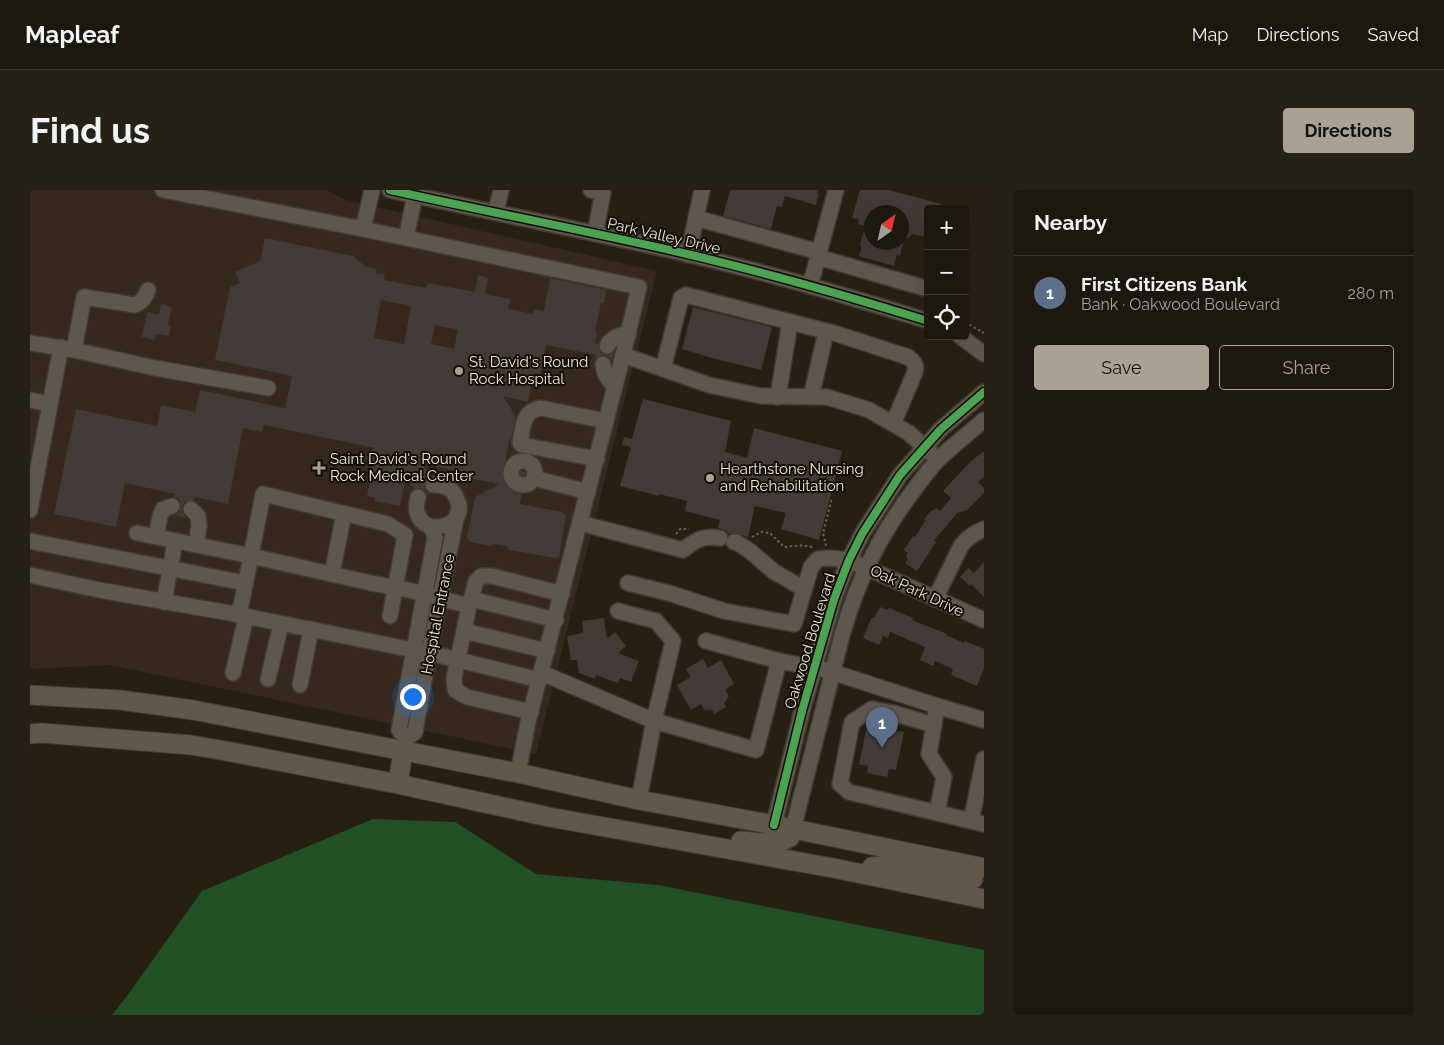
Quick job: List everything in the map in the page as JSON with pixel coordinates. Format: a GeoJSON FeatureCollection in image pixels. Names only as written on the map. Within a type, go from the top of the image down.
{"type":"FeatureCollection","features":[{"type":"Feature","properties":{"kind":"main road"},"geometry":{"type":"LineString","coordinates":[[30,695],[120,700],[193,710],[404,745],[639,800],[774,825],[983,869]]}},
{"type":"Feature","properties":{"kind":"main road"},"geometry":{"type":"LineString","coordinates":[[30,734],[42,733],[191,745],[398,784],[549,817],[861,873],[984,899]]}},
{"type":"Feature","properties":{"kind":"main road"},"geometry":{"type":"LineString","coordinates":[[398,784],[404,745]]}},
{"type":"Feature","properties":{"kind":"main road"},"geometry":{"type":"LineString","coordinates":[[549,817],[571,810],[742,841],[762,842],[781,842],[787,840],[793,829]]}},
{"type":"Feature","properties":{"kind":"main road"},"geometry":{"type":"LineString","coordinates":[[861,873],[868,868],[881,866],[911,869],[983,869]]}},
{"type":"Feature","properties":{"kind":"street"},"geometry":{"type":"LineString","coordinates":[[163,190],[362,229],[639,287],[597,459],[531,712],[518,773]]}},
{"type":"Feature","properties":{"kind":"street"},"geometry":{"type":"LineString","coordinates":[[362,229],[372,190]]}},
{"type":"Feature","properties":{"kind":"street","name":"Park Valley Drive"},"geometry":{"type":"LineString","coordinates":[[390,190],[688,254],[810,286],[924,320]]}},
{"type":"Feature","properties":{"kind":"street"},"geometry":{"type":"LineString","coordinates":[[496,212],[501,190]]}},
{"type":"Feature","properties":{"kind":"street"},"geometry":{"type":"LineString","coordinates":[[591,190],[604,192],[596,234]]}},
{"type":"Feature","properties":{"kind":"street"},"geometry":{"type":"LineString","coordinates":[[688,254],[702,190]]}},
{"type":"Feature","properties":{"kind":"street"},"geometry":{"type":"LineString","coordinates":[[810,286],[836,190]]}},
{"type":"Feature","properties":{"kind":"street"},"geometry":{"type":"LineString","coordinates":[[406,238],[415,195]]}},
{"type":"Feature","properties":{"kind":"street"},"geometry":{"type":"LineString","coordinates":[[696,218],[924,288]]}},
{"type":"Feature","properties":{"kind":"street"},"geometry":{"type":"LineString","coordinates":[[30,510],[33,478],[50,404],[84,297],[135,305],[146,297],[148,290]]}},
{"type":"Feature","properties":{"kind":"street"},"geometry":{"type":"LineString","coordinates":[[664,369],[681,298],[686,295],[826,332],[912,359],[916,368],[915,372],[893,424]]}},
{"type":"Feature","properties":{"kind":"street"},"geometry":{"type":"LineString","coordinates":[[778,397],[790,322]]}},
{"type":"Feature","properties":{"kind":"street"},"geometry":{"type":"LineString","coordinates":[[811,397],[826,332]]}},
{"type":"Feature","properties":{"kind":"street"},"geometry":{"type":"LineString","coordinates":[[607,346],[615,337],[629,333]]}},
{"type":"Feature","properties":{"kind":"street"},"geometry":{"type":"LineString","coordinates":[[965,340],[984,354]]}},
{"type":"Feature","properties":{"kind":"street"},"geometry":{"type":"LineString","coordinates":[[30,343],[68,348],[155,368],[268,388]]}},
{"type":"Feature","properties":{"kind":"street"},"geometry":{"type":"LineString","coordinates":[[623,355],[709,385],[761,396],[827,398],[869,410],[909,433],[937,460]]}},
{"type":"Feature","properties":{"kind":"street"},"geometry":{"type":"LineString","coordinates":[[602,364],[603,372],[615,386]]}},
{"type":"Feature","properties":{"kind":"street","name":"Oakwood Boulevard"},"geometry":{"type":"LineString","coordinates":[[774,825],[834,599],[849,560],[862,534],[900,475],[944,425],[984,392]]}},
{"type":"Feature","properties":{"kind":"street"},"geometry":{"type":"LineString","coordinates":[[30,400],[50,404]]}},
{"type":"Feature","properties":{"kind":"street"},"geometry":{"type":"LineString","coordinates":[[597,459],[522,445],[520,443],[525,418],[531,411],[541,408],[606,421]]}},
{"type":"Feature","properties":{"kind":"street","name":"Oakwood Boulevard"},"geometry":{"type":"LineString","coordinates":[[793,829],[851,604],[866,567],[890,524],[937,460],[984,420]]}},
{"type":"Feature","properties":{"kind":"street"},"geometry":{"type":"LineString","coordinates":[[534,478],[588,492]]}},
{"type":"Feature","properties":{"kind":"street"},"geometry":{"type":"LineString","coordinates":[[418,497],[416,504],[417,514],[426,525],[440,528],[447,526],[458,514],[458,499],[454,492],[448,488],[441,485],[433,485]]}},
{"type":"Feature","properties":{"kind":"street"},"geometry":{"type":"LineString","coordinates":[[233,673],[245,583],[262,494],[388,524],[405,535],[390,616]]}},
{"type":"Feature","properties":{"kind":"street"},"geometry":{"type":"LineString","coordinates":[[156,538],[163,509],[172,506]]}},
{"type":"Feature","properties":{"kind":"street"},"geometry":{"type":"LineString","coordinates":[[191,509],[198,516],[196,545]]}},
{"type":"Feature","properties":{"kind":"street"},"geometry":{"type":"LineString","coordinates":[[332,574],[344,513]]}},
{"type":"Feature","properties":{"kind":"street","name":"Hospital Entrance"},"geometry":{"type":"LineString","coordinates":[[404,745],[399,730],[440,599],[458,514]]}},
{"type":"Feature","properties":{"kind":"street"},"geometry":{"type":"LineString","coordinates":[[580,523],[683,550],[697,540],[709,536],[727,540],[750,551],[773,571],[804,589],[794,624],[724,611],[669,593],[628,583]]}},
{"type":"Feature","properties":{"kind":"street","name":"Hospital Entrance"},"geometry":{"type":"LineString","coordinates":[[422,652],[425,595],[435,538],[432,527]]}},
{"type":"Feature","properties":{"kind":"street"},"geometry":{"type":"LineString","coordinates":[[935,599],[960,546],[973,534],[984,529]]}},
{"type":"Feature","properties":{"kind":"street"},"geometry":{"type":"LineString","coordinates":[[137,533],[251,556],[440,599],[470,602],[556,620]]}},
{"type":"Feature","properties":{"kind":"street"},"geometry":{"type":"LineString","coordinates":[[30,541],[245,583]]}},
{"type":"Feature","properties":{"kind":"street"},"geometry":{"type":"LineString","coordinates":[[164,602],[175,542]]}},
{"type":"Feature","properties":{"kind":"street","name":"Oak Park Drive"},"geometry":{"type":"LineString","coordinates":[[804,589],[811,567],[818,558],[849,560],[984,620]]}},
{"type":"Feature","properties":{"kind":"street"},"geometry":{"type":"LineString","coordinates":[[30,575],[541,677],[654,720],[756,750],[779,661]]}},
{"type":"Feature","properties":{"kind":"street"},"geometry":{"type":"LineString","coordinates":[[531,712],[467,697],[455,690],[454,678],[470,602],[476,581],[481,576],[492,576],[562,594]]}},
{"type":"Feature","properties":{"kind":"street"},"geometry":{"type":"LineString","coordinates":[[618,610],[656,621],[673,641],[654,720],[639,800]]}},
{"type":"Feature","properties":{"kind":"street"},"geometry":{"type":"LineString","coordinates":[[268,679],[281,624]]}},
{"type":"Feature","properties":{"kind":"street"},"geometry":{"type":"LineString","coordinates":[[300,685],[311,630]]}},
{"type":"Feature","properties":{"kind":"street"},"geometry":{"type":"LineString","coordinates":[[464,630],[548,651]]}},
{"type":"Feature","properties":{"kind":"street"},"geometry":{"type":"LineString","coordinates":[[706,641],[779,661],[815,668],[984,720]]}},
{"type":"Feature","properties":{"kind":"street"},"geometry":{"type":"LineString","coordinates":[[937,706],[929,754],[944,777],[937,813]]}},
{"type":"Feature","properties":{"kind":"street"},"geometry":{"type":"LineString","coordinates":[[934,725],[894,712],[872,709],[852,722],[840,784],[850,792],[977,822],[983,769]]}},
{"type":"Feature","properties":{"kind":"path"},"geometry":{"type":"LineString","coordinates":[[969,324],[984,333]]}},
{"type":"Feature","properties":{"kind":"path"},"geometry":{"type":"LineString","coordinates":[[826,546],[823,533],[832,498]]}},
{"type":"Feature","properties":{"kind":"path"},"geometry":{"type":"LineString","coordinates":[[672,537],[680,529],[688,529],[695,526]]}},
{"type":"Feature","properties":{"kind":"path"},"geometry":{"type":"LineString","coordinates":[[750,539],[761,532],[770,533],[784,547],[794,545],[811,546],[815,549],[819,546]]}},
{"type":"Feature","properties":{"kind":"shaded area","name":"Saint David's Round Rock Medical Center"},"geometry":{"type":"Polygon","coordinates":[[[30,190],[326,190],[346,200],[657,271],[536,754],[110,665],[30,669],[30,190]]]}},
{"type":"Feature","properties":{"kind":"green space"},"geometry":{"type":"Polygon","coordinates":[[[373,819],[455,822],[536,874],[658,885],[984,950],[984,1015],[112,1015],[202,891],[373,819]]]}},
{"type":"Feature","properties":{"kind":"building"},"geometry":{"type":"Polygon","coordinates":[[[730,190],[818,190],[817,193],[819,193],[816,205],[785,196],[782,207],[777,206],[771,229],[723,216],[730,190]]]}},
{"type":"Feature","properties":{"kind":"building"},"geometry":{"type":"Polygon","coordinates":[[[860,190],[889,190],[944,205],[924,205],[924,237],[913,234],[909,237],[909,205],[864,205],[864,226],[858,224],[859,219],[852,218],[860,190]]]}},
{"type":"Feature","properties":{"kind":"building"},"geometry":{"type":"Polygon","coordinates":[[[864,230],[864,250],[901,250],[900,256],[897,255],[894,266],[859,256],[862,246],[860,245],[864,230]]]}},
{"type":"Feature","properties":{"kind":"building","name":"St. David's Round Rock Hospital"},"geometry":{"type":"Polygon","coordinates":[[[265,238],[353,256],[366,267],[377,269],[376,273],[385,274],[384,280],[426,288],[428,283],[475,292],[478,275],[488,278],[485,294],[510,299],[508,309],[533,314],[534,309],[544,311],[550,278],[606,290],[604,303],[601,303],[595,332],[597,333],[595,343],[598,344],[599,350],[603,354],[608,355],[614,352],[612,361],[606,355],[601,355],[595,360],[596,355],[546,345],[540,375],[534,373],[528,402],[503,396],[516,417],[511,439],[509,440],[504,468],[526,472],[520,504],[562,512],[566,516],[559,557],[555,558],[509,550],[506,546],[494,544],[491,546],[470,542],[467,538],[475,497],[500,484],[463,477],[464,473],[460,473],[460,471],[423,464],[431,476],[425,480],[424,484],[425,490],[429,493],[427,495],[424,490],[414,489],[406,477],[400,506],[375,501],[375,498],[367,496],[373,469],[365,457],[375,448],[264,425],[262,432],[243,428],[228,504],[194,497],[193,500],[185,502],[182,506],[182,512],[186,518],[174,515],[179,513],[181,507],[179,499],[174,497],[175,494],[125,483],[116,527],[54,514],[76,409],[157,426],[161,405],[195,412],[200,390],[285,408],[292,376],[215,360],[230,287],[240,283],[235,272],[260,261],[265,238]],[[381,300],[374,338],[404,344],[411,306],[381,300]],[[435,325],[431,344],[454,349],[458,330],[435,325]]]}},
{"type":"Feature","properties":{"kind":"building"},"geometry":{"type":"Polygon","coordinates":[[[161,304],[172,307],[168,325],[171,325],[169,336],[156,334],[155,340],[141,337],[148,312],[159,315],[161,304]]]}},
{"type":"Feature","properties":{"kind":"building"},"geometry":{"type":"Polygon","coordinates":[[[693,307],[772,327],[761,370],[682,349],[693,307]]]}},
{"type":"Feature","properties":{"kind":"building","name":"Hearthstone Nursing and Rehabilitation"},"geometry":{"type":"Polygon","coordinates":[[[643,399],[731,421],[725,452],[747,458],[754,428],[842,451],[819,540],[781,529],[786,513],[755,506],[748,537],[736,533],[729,534],[725,530],[718,528],[720,520],[685,511],[687,501],[620,486],[631,447],[622,445],[624,437],[632,439],[643,399]]]}},
{"type":"Feature","properties":{"kind":"building"},"geometry":{"type":"Polygon","coordinates":[[[984,451],[984,477],[978,482],[984,488],[984,493],[967,510],[957,513],[934,540],[936,542],[917,571],[905,563],[908,559],[906,557],[908,553],[904,550],[913,536],[915,537],[926,520],[924,519],[932,510],[936,508],[940,511],[951,498],[943,491],[970,462],[984,451]]]}},
{"type":"Feature","properties":{"kind":"building"},"geometry":{"type":"Polygon","coordinates":[[[984,562],[984,597],[971,584],[970,586],[960,577],[968,568],[974,573],[984,562]]]}},
{"type":"Feature","properties":{"kind":"building"},"geometry":{"type":"Polygon","coordinates":[[[880,607],[888,610],[889,608],[964,643],[965,641],[984,649],[984,668],[977,686],[951,675],[953,669],[935,661],[933,666],[920,660],[925,647],[890,632],[888,638],[883,636],[879,645],[863,638],[872,617],[874,618],[880,607]]]}},
{"type":"Feature","properties":{"kind":"building"},"geometry":{"type":"Polygon","coordinates":[[[604,618],[607,639],[615,632],[626,646],[618,653],[639,661],[631,682],[620,678],[618,683],[596,675],[595,679],[579,673],[577,660],[571,660],[567,636],[583,633],[582,621],[604,618]]]}},
{"type":"Feature","properties":{"kind":"building"},"geometry":{"type":"Polygon","coordinates":[[[703,659],[708,668],[721,660],[734,684],[725,690],[729,697],[724,703],[726,707],[714,714],[712,709],[705,711],[701,704],[691,710],[677,685],[691,677],[686,669],[703,659]]]}},
{"type":"Feature","properties":{"kind":"building"},"geometry":{"type":"Polygon","coordinates":[[[875,719],[897,724],[896,731],[904,732],[896,770],[889,769],[887,777],[867,773],[868,766],[859,764],[867,726],[874,728],[875,719]]]}},
{"type":"Feature","properties":{"kind":"cycle path"},"geometry":{"type":"LineString","coordinates":[[390,190],[717,261],[808,285],[924,320]]}},
{"type":"Feature","properties":{"kind":"cycle path"},"geometry":{"type":"LineString","coordinates":[[774,825],[802,711],[834,599],[849,560],[862,534],[900,475],[941,429],[984,392]]}},
{"type":"Feature","properties":{"kind":"place","name":"St. David's Round Rock Hospital"},"geometry":{"type":"Point","coordinates":[459,371]}},
{"type":"Feature","properties":{"kind":"place","name":"Saint David's Round Rock Medical Center"},"geometry":{"type":"Point","coordinates":[319,468]}},
{"type":"Feature","properties":{"kind":"place","name":"Hearthstone Nursing and Rehabilitation"},"geometry":{"type":"Point","coordinates":[710,478]}},
{"type":"Feature","properties":{"kind":"place","name":"First Citizens Bank"},"geometry":{"type":"Point","coordinates":[882,748]}}]}
